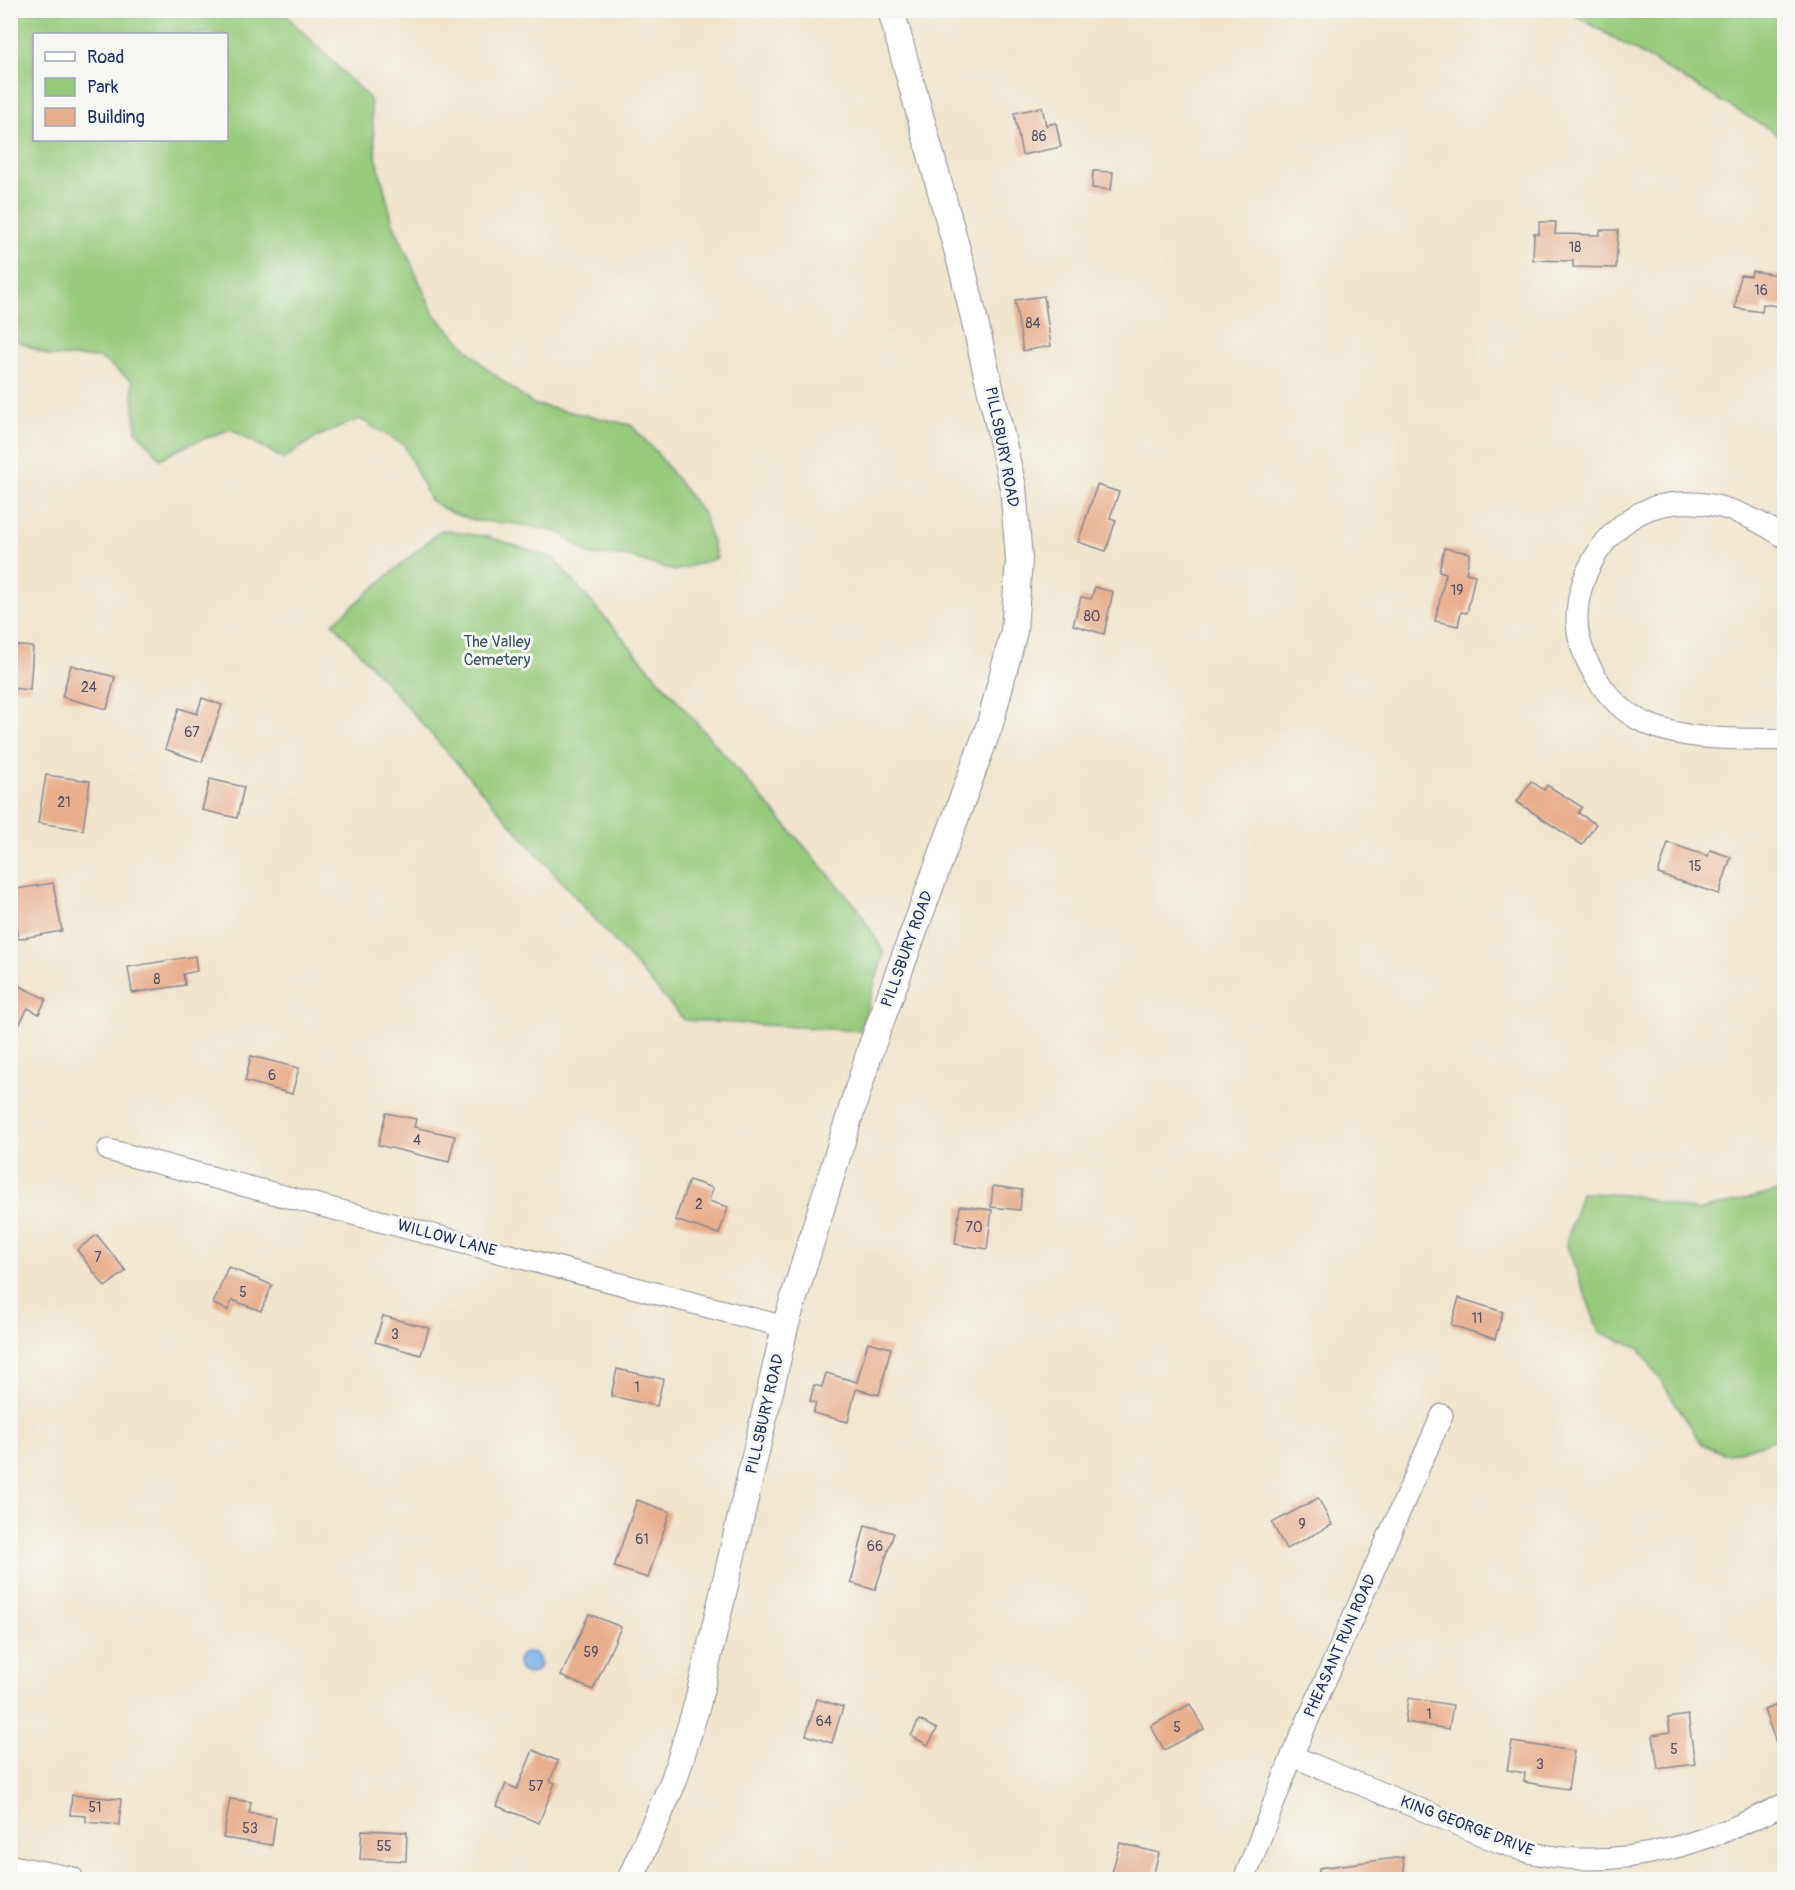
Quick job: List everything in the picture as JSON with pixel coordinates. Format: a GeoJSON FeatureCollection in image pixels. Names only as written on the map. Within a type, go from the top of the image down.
{"type":"FeatureCollection","features":[{"type":"Feature","properties":{"kind":"street","name":"PILLSBURY ROAD"},"geometry":{"type":"LineString","coordinates":[[630,1880],[674,1780],[697,1705],[785,1327],[871,1048],[990,724],[1014,631],[1019,559],[1013,487],[964,275],[891,10]]}},
{"type":"Feature","properties":{"kind":"street"},"geometry":{"type":"LineString","coordinates":[[1785,537],[1761,522],[1715,505],[1692,502],[1667,504],[1644,511],[1606,540],[1583,584],[1577,607],[1578,632],[1584,655],[1609,697],[1627,713],[1649,725],[1696,736],[1785,740]]}},
{"type":"Feature","properties":{"kind":"street","name":"WILLOW LANE"},"geometry":{"type":"LineString","coordinates":[[108,1150],[785,1327]]}},
{"type":"Feature","properties":{"kind":"street","name":"PHEASANT RUN ROAD"},"geometry":{"type":"LineString","coordinates":[[1244,1880],[1292,1755],[1442,1415]]}},
{"type":"Feature","properties":{"kind":"street","name":"KING GEORGE DRIVE"},"geometry":{"type":"LineString","coordinates":[[1292,1755],[1497,1841],[1543,1855],[1599,1859],[1636,1856],[1671,1849],[1709,1838],[1785,1804]]}},
{"type":"Feature","properties":{"kind":"street"},"geometry":{"type":"LineString","coordinates":[[10,1868],[71,1880]]}},
{"type":"Feature","properties":{"kind":"green space"},"geometry":{"type":"Polygon","coordinates":[[[10,11],[282,11],[370,99],[376,156],[393,223],[434,314],[486,368],[533,404],[631,425],[657,453],[704,515],[717,558],[675,571],[626,556],[591,555],[558,532],[518,524],[477,521],[451,513],[430,500],[404,445],[360,419],[316,437],[284,459],[231,429],[190,444],[160,459],[136,430],[132,381],[100,358],[49,356],[16,340],[10,317],[10,11]]]}},
{"type":"Feature","properties":{"kind":"green space"},"geometry":{"type":"Polygon","coordinates":[[[1568,11],[1784,11],[1784,138],[1568,11]]]}},
{"type":"Feature","properties":{"kind":"green space","name":"The Valley Cemetery"},"geometry":{"type":"Polygon","coordinates":[[[441,530],[489,537],[553,558],[858,908],[884,953],[860,1031],[684,1020],[333,623],[441,530]]]}},
{"type":"Feature","properties":{"kind":"green space"},"geometry":{"type":"Polygon","coordinates":[[[1784,1190],[1784,1437],[1727,1455],[1702,1444],[1640,1349],[1599,1332],[1566,1243],[1581,1193],[1631,1195],[1697,1211],[1784,1190]]]}},
{"type":"Feature","properties":{"kind":"water"},"geometry":{"type":"Polygon","coordinates":[[[529,1652],[537,1655],[540,1663],[537,1671],[529,1674],[521,1671],[518,1663],[521,1655],[529,1652]]]}},
{"type":"Feature","properties":{"kind":"building"},"geometry":{"type":"Polygon","coordinates":[[[1042,107],[1046,125],[1056,123],[1061,147],[1022,155],[1014,113],[1042,107]]]}},
{"type":"Feature","properties":{"kind":"building"},"geometry":{"type":"Polygon","coordinates":[[[1093,171],[1113,172],[1111,190],[1092,188],[1093,171]]]}},
{"type":"Feature","properties":{"kind":"building"},"geometry":{"type":"Polygon","coordinates":[[[1539,222],[1556,222],[1555,234],[1600,235],[1600,230],[1618,230],[1616,268],[1573,267],[1573,261],[1533,260],[1534,233],[1539,234],[1539,222]]]}},
{"type":"Feature","properties":{"kind":"building"},"geometry":{"type":"Polygon","coordinates":[[[1752,271],[1785,276],[1785,307],[1763,304],[1762,312],[1735,308],[1740,275],[1751,276],[1752,271]]]}},
{"type":"Feature","properties":{"kind":"building"},"geometry":{"type":"Polygon","coordinates":[[[1044,296],[1051,346],[1023,351],[1015,300],[1044,296]]]}},
{"type":"Feature","properties":{"kind":"building"},"geometry":{"type":"Polygon","coordinates":[[[1097,485],[1119,492],[1110,518],[1116,520],[1106,551],[1078,542],[1097,485]]]}},
{"type":"Feature","properties":{"kind":"building"},"geometry":{"type":"Polygon","coordinates":[[[1444,548],[1470,553],[1466,573],[1475,575],[1467,613],[1461,612],[1458,626],[1435,621],[1446,573],[1439,571],[1444,548]]]}},
{"type":"Feature","properties":{"kind":"building"},"geometry":{"type":"Polygon","coordinates":[[[1095,587],[1113,592],[1104,634],[1073,625],[1081,597],[1091,599],[1095,587]]]}},
{"type":"Feature","properties":{"kind":"building"},"geometry":{"type":"Polygon","coordinates":[[[10,645],[33,647],[30,690],[10,688],[10,645]]]}},
{"type":"Feature","properties":{"kind":"building"},"geometry":{"type":"Polygon","coordinates":[[[71,665],[115,677],[107,709],[62,697],[71,665]]]}},
{"type":"Feature","properties":{"kind":"building"},"geometry":{"type":"Polygon","coordinates":[[[202,698],[222,705],[202,762],[165,749],[179,708],[197,714],[202,698]]]}},
{"type":"Feature","properties":{"kind":"building"},"geometry":{"type":"Polygon","coordinates":[[[46,775],[90,781],[83,830],[38,823],[46,775]]]}},
{"type":"Feature","properties":{"kind":"building"},"geometry":{"type":"Polygon","coordinates":[[[210,779],[244,787],[237,818],[202,810],[210,779]]]}},
{"type":"Feature","properties":{"kind":"building"},"geometry":{"type":"Polygon","coordinates":[[[1531,781],[1544,790],[1547,785],[1582,807],[1578,813],[1596,824],[1582,845],[1517,802],[1531,781]]]}},
{"type":"Feature","properties":{"kind":"building"},"geometry":{"type":"Polygon","coordinates":[[[1668,843],[1708,856],[1710,850],[1731,857],[1719,894],[1658,874],[1668,843]]]}},
{"type":"Feature","properties":{"kind":"building"},"geometry":{"type":"Polygon","coordinates":[[[53,883],[62,931],[18,939],[10,890],[53,883]]]}},
{"type":"Feature","properties":{"kind":"building"},"geometry":{"type":"Polygon","coordinates":[[[195,956],[197,971],[183,974],[185,985],[132,993],[128,967],[195,956]]]}},
{"type":"Feature","properties":{"kind":"building"},"geometry":{"type":"Polygon","coordinates":[[[10,981],[46,999],[39,1014],[28,1008],[10,1042],[10,981]]]}},
{"type":"Feature","properties":{"kind":"building"},"geometry":{"type":"Polygon","coordinates":[[[251,1056],[299,1068],[292,1094],[245,1081],[251,1056]]]}},
{"type":"Feature","properties":{"kind":"building"},"geometry":{"type":"Polygon","coordinates":[[[386,1113],[416,1119],[414,1127],[455,1136],[449,1162],[378,1145],[386,1113]]]}},
{"type":"Feature","properties":{"kind":"building"},"geometry":{"type":"Polygon","coordinates":[[[689,1180],[713,1188],[709,1201],[728,1207],[719,1234],[675,1220],[689,1180]]]}},
{"type":"Feature","properties":{"kind":"building"},"geometry":{"type":"Polygon","coordinates":[[[993,1186],[1022,1190],[1020,1210],[991,1207],[993,1186]]]}},
{"type":"Feature","properties":{"kind":"building"},"geometry":{"type":"Polygon","coordinates":[[[960,1206],[992,1210],[987,1249],[955,1244],[960,1206]]]}},
{"type":"Feature","properties":{"kind":"building"},"geometry":{"type":"Polygon","coordinates":[[[97,1235],[126,1271],[105,1287],[77,1250],[97,1235]]]}},
{"type":"Feature","properties":{"kind":"building"},"geometry":{"type":"Polygon","coordinates":[[[228,1267],[272,1285],[261,1311],[232,1300],[228,1310],[213,1304],[228,1267]]]}},
{"type":"Feature","properties":{"kind":"building"},"geometry":{"type":"Polygon","coordinates":[[[1459,1298],[1503,1312],[1495,1339],[1451,1325],[1459,1298]]]}},
{"type":"Feature","properties":{"kind":"building"},"geometry":{"type":"Polygon","coordinates":[[[383,1316],[429,1328],[421,1355],[375,1342],[383,1316]]]}},
{"type":"Feature","properties":{"kind":"building"},"geometry":{"type":"Polygon","coordinates":[[[868,1342],[891,1348],[879,1395],[856,1389],[848,1422],[813,1413],[816,1403],[810,1401],[814,1385],[822,1387],[826,1373],[857,1382],[868,1342]]]}},
{"type":"Feature","properties":{"kind":"building"},"geometry":{"type":"Polygon","coordinates":[[[617,1369],[663,1379],[657,1406],[611,1396],[617,1369]]]}},
{"type":"Feature","properties":{"kind":"building"},"geometry":{"type":"Polygon","coordinates":[[[1318,1498],[1332,1525],[1286,1549],[1272,1523],[1318,1498]]]}},
{"type":"Feature","properties":{"kind":"building"},"geometry":{"type":"Polygon","coordinates":[[[637,1500],[670,1512],[648,1578],[614,1567],[637,1500]]]}},
{"type":"Feature","properties":{"kind":"building"},"geometry":{"type":"Polygon","coordinates":[[[865,1525],[894,1533],[875,1590],[851,1583],[865,1525]]]}},
{"type":"Feature","properties":{"kind":"building"},"geometry":{"type":"Polygon","coordinates":[[[589,1614],[621,1627],[593,1690],[561,1676],[589,1614]]]}},
{"type":"Feature","properties":{"kind":"building"},"geometry":{"type":"Polygon","coordinates":[[[1408,1698],[1453,1705],[1449,1729],[1405,1722],[1408,1698]]]}},
{"type":"Feature","properties":{"kind":"building"},"geometry":{"type":"Polygon","coordinates":[[[817,1699],[843,1707],[832,1743],[806,1735],[817,1699]]]}},
{"type":"Feature","properties":{"kind":"building"},"geometry":{"type":"Polygon","coordinates":[[[1785,1702],[1785,1761],[1783,1761],[1764,1710],[1785,1702]]]}},
{"type":"Feature","properties":{"kind":"building"},"geometry":{"type":"Polygon","coordinates":[[[1190,1704],[1204,1729],[1164,1750],[1151,1726],[1190,1704]]]}},
{"type":"Feature","properties":{"kind":"building"},"geometry":{"type":"Polygon","coordinates":[[[1688,1715],[1695,1764],[1658,1769],[1653,1735],[1670,1732],[1668,1718],[1688,1715]]]}},
{"type":"Feature","properties":{"kind":"building"},"geometry":{"type":"Polygon","coordinates":[[[919,1720],[937,1729],[928,1745],[911,1736],[919,1720]]]}},
{"type":"Feature","properties":{"kind":"building"},"geometry":{"type":"Polygon","coordinates":[[[1512,1742],[1574,1751],[1568,1789],[1524,1782],[1525,1773],[1507,1770],[1512,1742]]]}},
{"type":"Feature","properties":{"kind":"building"},"geometry":{"type":"Polygon","coordinates":[[[533,1750],[558,1761],[550,1781],[555,1783],[539,1823],[497,1806],[506,1784],[517,1789],[533,1750]]]}},
{"type":"Feature","properties":{"kind":"building"},"geometry":{"type":"Polygon","coordinates":[[[72,1795],[121,1799],[119,1825],[86,1822],[86,1816],[70,1815],[72,1795]]]}},
{"type":"Feature","properties":{"kind":"building"},"geometry":{"type":"Polygon","coordinates":[[[230,1799],[251,1802],[249,1813],[276,1817],[272,1845],[223,1838],[230,1799]]]}},
{"type":"Feature","properties":{"kind":"building"},"geometry":{"type":"Polygon","coordinates":[[[362,1830],[407,1832],[406,1861],[360,1859],[362,1830]]]}},
{"type":"Feature","properties":{"kind":"building"},"geometry":{"type":"Polygon","coordinates":[[[1120,1843],[1159,1853],[1152,1880],[1110,1880],[1120,1843]]]}},
{"type":"Feature","properties":{"kind":"building"},"geometry":{"type":"Polygon","coordinates":[[[1403,1857],[1405,1880],[1319,1880],[1319,1868],[1403,1857]]]}}]}
